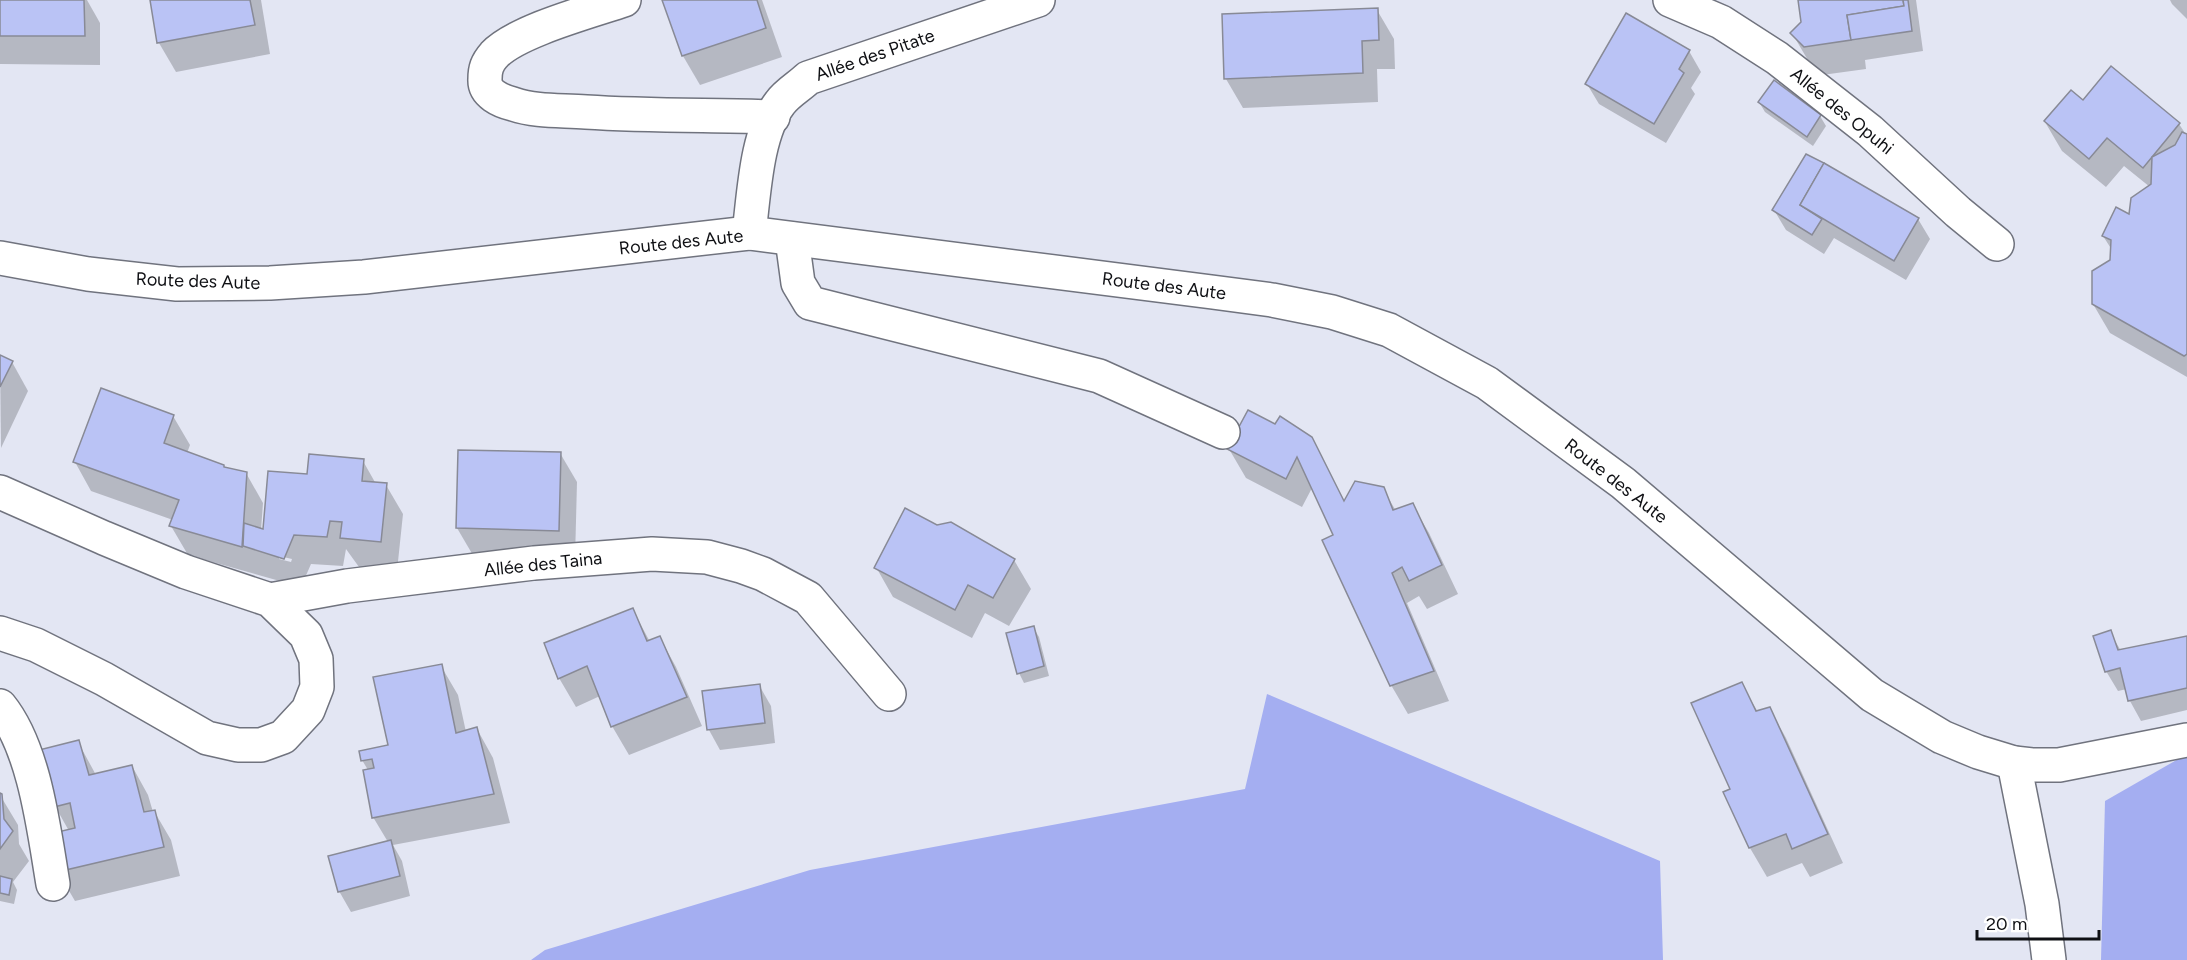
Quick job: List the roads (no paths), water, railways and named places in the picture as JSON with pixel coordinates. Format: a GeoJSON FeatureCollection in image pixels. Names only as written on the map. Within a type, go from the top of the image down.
{"type":"FeatureCollection","features":[{"type":"Feature","properties":{"kind":"street"},"geometry":{"type":"LineString","coordinates":[[624,0],[552,24],[518,39],[495,54],[485,68],[485,85],[494,97],[514,105],[538,109],[599,113],[773,117]]}},
{"type":"Feature","properties":{"kind":"street","name":"Allée des Pitate"},"geometry":{"type":"LineString","coordinates":[[749,234],[759,152],[780,103],[808,78],[1038,0]]}},
{"type":"Feature","properties":{"kind":"street","name":"Allée des Opuhi"},"geometry":{"type":"LineString","coordinates":[[1670,0],[1721,22],[1777,58],[1870,131],[1958,212],[1997,244]]}},
{"type":"Feature","properties":{"kind":"street","name":"Route des Aute"},"geometry":{"type":"LineString","coordinates":[[0,258],[88,274],[177,284],[270,283],[364,277],[749,234],[1272,300],[1332,312],[1389,330],[1487,382],[1623,483],[1872,695],[1942,737],[1978,753],[2014,763],[2059,765],[2187,740]]}},
{"type":"Feature","properties":{"kind":"street"},"geometry":{"type":"LineString","coordinates":[[792,239],[798,283],[810,303],[1098,376],[1222,432]]}},
{"type":"Feature","properties":{"kind":"street"},"geometry":{"type":"LineString","coordinates":[[0,492],[176,567],[270,600],[306,635],[315,659],[317,687],[308,710],[283,737],[261,745],[238,746],[207,738],[104,679],[36,645],[0,633]]}},
{"type":"Feature","properties":{"kind":"street","name":"Allée des Taina"},"geometry":{"type":"LineString","coordinates":[[270,600],[347,586],[522,565],[652,554],[707,557],[764,574],[809,599],[889,694]]}},
{"type":"Feature","properties":{"kind":"street"},"geometry":{"type":"LineString","coordinates":[[0,706],[20,740],[34,787],[53,884]]}},
{"type":"Feature","properties":{"kind":"street"},"geometry":{"type":"LineString","coordinates":[[2014,763],[2042,904],[2049,960]]}}]}
